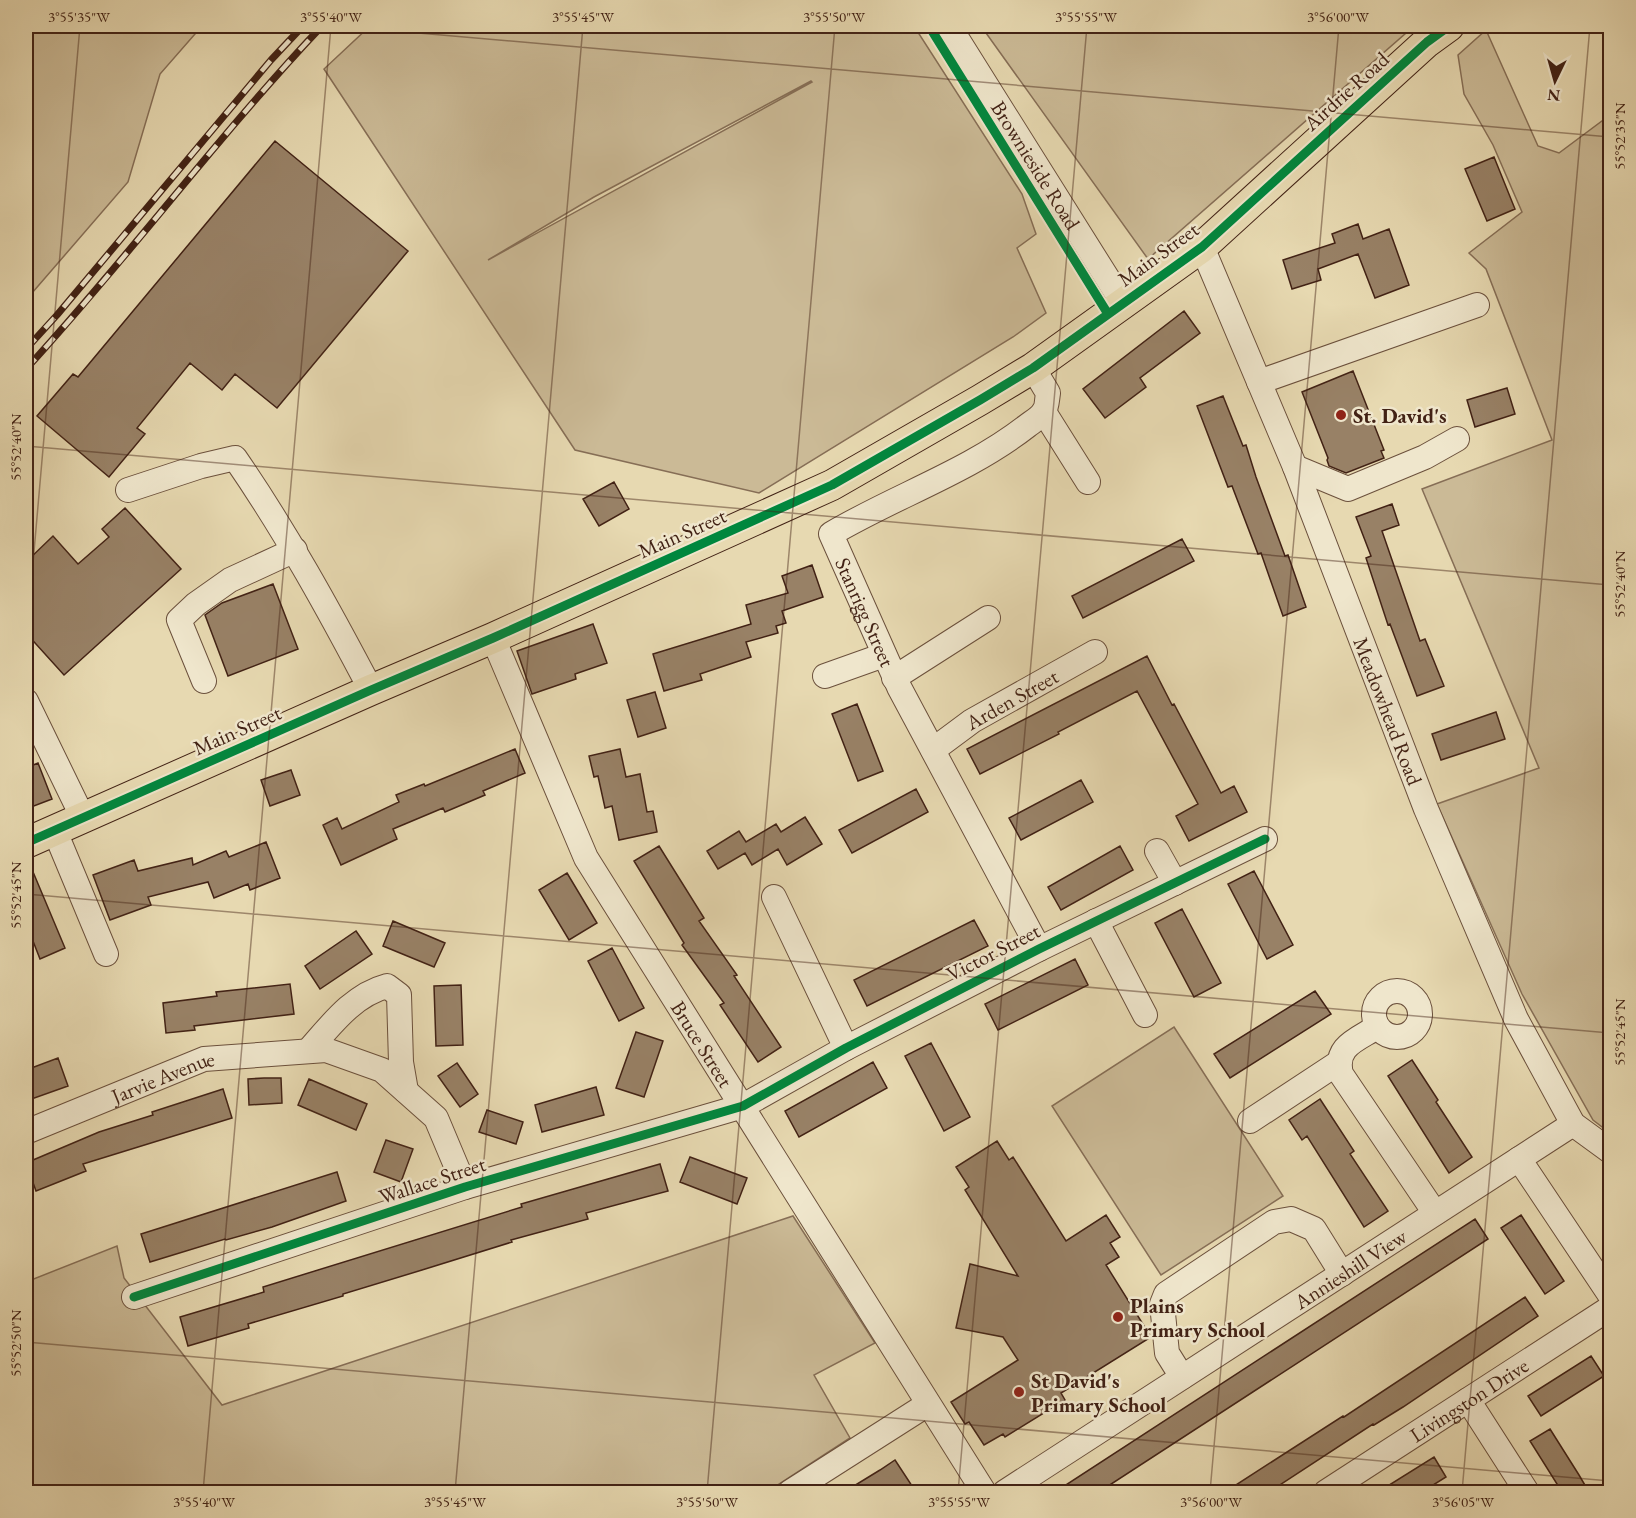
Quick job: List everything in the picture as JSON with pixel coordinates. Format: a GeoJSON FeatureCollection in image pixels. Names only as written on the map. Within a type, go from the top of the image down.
{"type":"FeatureCollection","features":[{"type":"Feature","properties":{"kind":"main road","name":"Airdrie Road"},"geometry":{"type":"LineString","coordinates":[[1297,160],[1426,42],[1449,26]]}},
{"type":"Feature","properties":{"kind":"main road","name":"Main Street"},"geometry":{"type":"LineString","coordinates":[[26,843],[493,638],[832,485],[1033,368],[1202,247],[1297,160]]}},
{"type":"Feature","properties":{"kind":"street","name":"Brownieside Road"},"geometry":{"type":"LineString","coordinates":[[949,26],[1123,303]]}},
{"type":"Feature","properties":{"kind":"street","name":"Meadowhead Road"},"geometry":{"type":"LineString","coordinates":[[1202,247],[1294,467],[1426,809],[1516,1018],[1573,1124],[1611,1151]]}},
{"type":"Feature","properties":{"kind":"street"},"geometry":{"type":"LineString","coordinates":[[1259,382],[1477,304]]}},
{"type":"Feature","properties":{"kind":"street"},"geometry":{"type":"LineString","coordinates":[[1033,368],[1048,393],[1044,412],[1088,482]]}},
{"type":"Feature","properties":{"kind":"street","name":"Stanrigg Street"},"geometry":{"type":"LineString","coordinates":[[1039,949],[894,678],[831,534],[868,513],[948,475],[1010,440],[1044,412]]}},
{"type":"Feature","properties":{"kind":"street"},"geometry":{"type":"LineString","coordinates":[[1294,467],[1348,489],[1425,457],[1457,439]]}},
{"type":"Feature","properties":{"kind":"street"},"geometry":{"type":"LineString","coordinates":[[128,490],[201,466],[235,458],[269,507],[330,611],[371,690]]}},
{"type":"Feature","properties":{"kind":"street"},"geometry":{"type":"LineString","coordinates":[[204,681],[179,620],[196,604],[230,580],[294,550]]}},
{"type":"Feature","properties":{"kind":"street"},"geometry":{"type":"LineString","coordinates":[[894,678],[988,618]]}},
{"type":"Feature","properties":{"kind":"street","name":"Bruce Street"},"geometry":{"type":"LineString","coordinates":[[493,638],[586,858],[984,1492]]}},
{"type":"Feature","properties":{"kind":"street","name":"Arden Street"},"geometry":{"type":"LineString","coordinates":[[933,750],[972,721],[1095,652]]}},
{"type":"Feature","properties":{"kind":"street"},"geometry":{"type":"LineString","coordinates":[[825,676],[884,655]]}},
{"type":"Feature","properties":{"kind":"street"},"geometry":{"type":"LineString","coordinates":[[26,701],[82,818]]}},
{"type":"Feature","properties":{"kind":"street"},"geometry":{"type":"LineString","coordinates":[[54,829],[106,954]]}},
{"type":"Feature","properties":{"kind":"street","name":"Victor Street"},"geometry":{"type":"LineString","coordinates":[[743,1106],[846,1048],[1039,949],[1265,838]]}},
{"type":"Feature","properties":{"kind":"street"},"geometry":{"type":"LineString","coordinates":[[1157,851],[1175,883]]}},
{"type":"Feature","properties":{"kind":"street"},"geometry":{"type":"LineString","coordinates":[[774,897],[846,1048]]}},
{"type":"Feature","properties":{"kind":"street"},"geometry":{"type":"LineString","coordinates":[[1096,921],[1145,1015]]}},
{"type":"Feature","properties":{"kind":"street"},"geometry":{"type":"LineString","coordinates":[[308,1051],[341,1014],[371,990],[387,986],[399,995],[401,1062],[406,1091]]}},
{"type":"Feature","properties":{"kind":"street"},"geometry":{"type":"LineString","coordinates":[[1250,1121],[1338,1063],[1344,1048],[1377,1027]]}},
{"type":"Feature","properties":{"kind":"street","name":"Jarvie Avenue"},"geometry":{"type":"LineString","coordinates":[[26,1132],[204,1059],[326,1050],[382,1070],[436,1118],[465,1187]]}},
{"type":"Feature","properties":{"kind":"street"},"geometry":{"type":"LineString","coordinates":[[1338,1063],[1341,1074],[1435,1213]]}},
{"type":"Feature","properties":{"kind":"street","name":"Wallace Street"},"geometry":{"type":"LineString","coordinates":[[134,1297],[465,1187],[743,1106]]}},
{"type":"Feature","properties":{"kind":"street","name":"Annieshill View"},"geometry":{"type":"LineString","coordinates":[[1005,1492],[1573,1124]]}},
{"type":"Feature","properties":{"kind":"street"},"geometry":{"type":"LineString","coordinates":[[1519,1159],[1611,1295]]}},
{"type":"Feature","properties":{"kind":"street"},"geometry":{"type":"LineString","coordinates":[[1182,1377],[1167,1353],[1162,1304],[1166,1294],[1274,1222],[1291,1219],[1314,1229],[1342,1274]]}},
{"type":"Feature","properties":{"kind":"street","name":"Livingston Drive"},"geometry":{"type":"LineString","coordinates":[[1326,1492],[1611,1308]]}},
{"type":"Feature","properties":{"kind":"street"},"geometry":{"type":"LineString","coordinates":[[1468,1400],[1527,1492]]}},
{"type":"Feature","properties":{"kind":"street"},"geometry":{"type":"LineString","coordinates":[[790,1492],[928,1404]]}},
{"type":"Feature","properties":{"kind":"shaded area"},"geometry":{"type":"Polygon","coordinates":[[[40,26],[202,26],[160,74],[128,182],[26,300],[26,38],[40,26]]]}},
{"type":"Feature","properties":{"kind":"shaded area"},"geometry":{"type":"Polygon","coordinates":[[[370,26],[914,26],[1022,194],[1036,234],[1017,248],[1046,313],[1013,337],[759,493],[575,450],[324,69],[370,26]],[[812,82],[594,197],[488,260],[812,82]]]}},
{"type":"Feature","properties":{"kind":"shaded area"},"geometry":{"type":"Polygon","coordinates":[[[981,26],[1403,26],[1406,33],[1148,259],[981,26]]]}},
{"type":"Feature","properties":{"kind":"shaded area"},"geometry":{"type":"Polygon","coordinates":[[[1486,30],[1538,146],[1559,153],[1610,115],[1610,1133],[1593,1120],[1522,994],[1437,804],[1539,768],[1422,489],[1552,440],[1486,269],[1469,253],[1522,212],[1493,145],[1464,94],[1458,55],[1486,30]]]}},
{"type":"Feature","properties":{"kind":"shaded area"},"geometry":{"type":"Polygon","coordinates":[[[1174,1027],[1283,1196],[1161,1275],[1052,1106],[1174,1027]]]}},
{"type":"Feature","properties":{"kind":"shaded area"},"geometry":{"type":"Polygon","coordinates":[[[793,1216],[875,1343],[814,1375],[850,1438],[767,1492],[26,1492],[26,1282],[117,1246],[124,1278],[222,1405],[793,1216]]]}},
{"type":"Feature","properties":{"kind":"building"},"geometry":{"type":"Polygon","coordinates":[[[275,141],[408,251],[277,408],[235,374],[222,390],[190,363],[137,428],[145,434],[109,477],[37,416],[73,374],[78,377],[275,141]]]}},
{"type":"Feature","properties":{"kind":"building"},"geometry":{"type":"Polygon","coordinates":[[[1494,157],[1515,209],[1487,221],[1465,169],[1494,157]]]}},
{"type":"Feature","properties":{"kind":"building"},"geometry":{"type":"Polygon","coordinates":[[[1358,224],[1363,239],[1389,229],[1409,285],[1375,298],[1358,254],[1318,269],[1321,280],[1292,289],[1283,260],[1335,243],[1332,234],[1358,224]]]}},
{"type":"Feature","properties":{"kind":"building"},"geometry":{"type":"Polygon","coordinates":[[[1184,311],[1200,333],[1140,378],[1146,387],[1105,418],[1083,389],[1184,311]]]}},
{"type":"Feature","properties":{"kind":"building","name":"St. David's"},"geometry":{"type":"Polygon","coordinates":[[[1353,371],[1384,450],[1381,451],[1384,458],[1346,473],[1329,466],[1328,458],[1302,392],[1353,371]]]}},
{"type":"Feature","properties":{"kind":"building"},"geometry":{"type":"Polygon","coordinates":[[[1507,388],[1515,414],[1475,427],[1467,400],[1507,388]]]}},
{"type":"Feature","properties":{"kind":"building"},"geometry":{"type":"Polygon","coordinates":[[[1223,396],[1243,446],[1246,445],[1285,556],[1288,555],[1306,607],[1283,616],[1261,553],[1258,554],[1232,486],[1228,487],[1197,406],[1223,396]]]}},
{"type":"Feature","properties":{"kind":"building"},"geometry":{"type":"Polygon","coordinates":[[[614,482],[629,509],[599,526],[583,499],[614,482]]]}},
{"type":"Feature","properties":{"kind":"building"},"geometry":{"type":"Polygon","coordinates":[[[1392,504],[1399,525],[1382,531],[1420,641],[1425,639],[1444,686],[1417,696],[1390,624],[1388,625],[1366,558],[1371,556],[1356,517],[1392,504]]]}},
{"type":"Feature","properties":{"kind":"building"},"geometry":{"type":"Polygon","coordinates":[[[125,508],[181,569],[64,675],[26,633],[26,562],[53,536],[78,564],[109,537],[102,529],[125,508]]]}},
{"type":"Feature","properties":{"kind":"building"},"geometry":{"type":"Polygon","coordinates":[[[1182,539],[1194,561],[1083,618],[1072,596],[1182,539]]]}},
{"type":"Feature","properties":{"kind":"building"},"geometry":{"type":"Polygon","coordinates":[[[812,565],[823,597],[782,611],[786,623],[776,626],[778,633],[746,642],[751,657],[700,674],[702,680],[664,691],[653,654],[751,624],[746,605],[788,593],[782,576],[812,565]]]}},
{"type":"Feature","properties":{"kind":"building"},"geometry":{"type":"Polygon","coordinates":[[[273,584],[298,649],[228,676],[205,615],[222,603],[273,584]]]}},
{"type":"Feature","properties":{"kind":"building"},"geometry":{"type":"Polygon","coordinates":[[[593,624],[607,663],[575,674],[576,679],[532,694],[517,651],[593,624]]]}},
{"type":"Feature","properties":{"kind":"building"},"geometry":{"type":"Polygon","coordinates":[[[1147,656],[1221,793],[1234,786],[1247,812],[1189,841],[1176,816],[1198,804],[1137,691],[980,774],[967,749],[1147,656]]]}},
{"type":"Feature","properties":{"kind":"building"},"geometry":{"type":"Polygon","coordinates":[[[655,692],[666,728],[638,737],[627,700],[655,692]]]}},
{"type":"Feature","properties":{"kind":"building"},"geometry":{"type":"Polygon","coordinates":[[[857,704],[883,771],[858,781],[832,714],[857,704]]]}},
{"type":"Feature","properties":{"kind":"building"},"geometry":{"type":"Polygon","coordinates":[[[1496,712],[1505,739],[1441,760],[1432,734],[1496,712]]]}},
{"type":"Feature","properties":{"kind":"building"},"geometry":{"type":"Polygon","coordinates":[[[515,749],[525,773],[483,791],[485,795],[445,812],[443,808],[393,829],[397,839],[341,865],[323,825],[337,818],[342,829],[399,802],[396,795],[424,784],[425,786],[515,749]]]}},
{"type":"Feature","properties":{"kind":"building"},"geometry":{"type":"Polygon","coordinates":[[[620,749],[626,777],[640,774],[647,812],[653,811],[657,832],[619,840],[612,806],[605,808],[598,776],[594,777],[589,756],[620,749]]]}},
{"type":"Feature","properties":{"kind":"building"},"geometry":{"type":"Polygon","coordinates":[[[38,763],[52,799],[26,809],[26,768],[38,763]]]}},
{"type":"Feature","properties":{"kind":"building"},"geometry":{"type":"Polygon","coordinates":[[[291,770],[300,795],[270,806],[261,780],[291,770]]]}},
{"type":"Feature","properties":{"kind":"building"},"geometry":{"type":"Polygon","coordinates":[[[1081,780],[1093,802],[1021,840],[1009,818],[1081,780]]]}},
{"type":"Feature","properties":{"kind":"building"},"geometry":{"type":"Polygon","coordinates":[[[916,789],[928,812],[852,853],[839,830],[916,789]]]}},
{"type":"Feature","properties":{"kind":"building"},"geometry":{"type":"Polygon","coordinates":[[[805,817],[822,844],[787,865],[778,849],[752,865],[745,853],[718,869],[707,851],[739,831],[746,842],[776,824],[781,832],[805,817]]]}},
{"type":"Feature","properties":{"kind":"building"},"geometry":{"type":"Polygon","coordinates":[[[266,842],[280,878],[250,890],[248,884],[214,898],[208,882],[148,897],[151,905],[110,920],[93,875],[134,860],[138,871],[192,858],[193,865],[226,851],[229,857],[266,842]]]}},
{"type":"Feature","properties":{"kind":"building"},"geometry":{"type":"Polygon","coordinates":[[[659,846],[704,918],[699,921],[737,975],[734,976],[781,1047],[758,1062],[720,1005],[724,1003],[682,945],[684,943],[634,861],[659,846]]]}},
{"type":"Feature","properties":{"kind":"building"},"geometry":{"type":"Polygon","coordinates":[[[1120,846],[1133,870],[1061,910],[1048,887],[1120,846]]]}},
{"type":"Feature","properties":{"kind":"building"},"geometry":{"type":"Polygon","coordinates":[[[26,860],[28,860],[65,948],[40,959],[26,923],[26,860]]]}},
{"type":"Feature","properties":{"kind":"building"},"geometry":{"type":"Polygon","coordinates":[[[1254,871],[1293,945],[1267,959],[1228,884],[1254,871]]]}},
{"type":"Feature","properties":{"kind":"building"},"geometry":{"type":"Polygon","coordinates":[[[567,873],[597,923],[569,940],[539,890],[567,873]]]}},
{"type":"Feature","properties":{"kind":"building"},"geometry":{"type":"Polygon","coordinates":[[[1182,909],[1221,983],[1194,997],[1155,923],[1182,909]]]}},
{"type":"Feature","properties":{"kind":"building"},"geometry":{"type":"Polygon","coordinates":[[[974,920],[988,946],[867,1006],[854,980],[974,920]]]}},
{"type":"Feature","properties":{"kind":"building"},"geometry":{"type":"Polygon","coordinates":[[[393,921],[445,943],[434,967],[383,946],[393,921]]]}},
{"type":"Feature","properties":{"kind":"building"},"geometry":{"type":"Polygon","coordinates":[[[356,931],[372,954],[320,989],[305,966],[356,931]]]}},
{"type":"Feature","properties":{"kind":"building"},"geometry":{"type":"Polygon","coordinates":[[[612,948],[644,1008],[619,1021],[588,961],[612,948]]]}},
{"type":"Feature","properties":{"kind":"building"},"geometry":{"type":"Polygon","coordinates":[[[1075,959],[1088,985],[998,1030],[985,1004],[1075,959]]]}},
{"type":"Feature","properties":{"kind":"building"},"geometry":{"type":"Polygon","coordinates":[[[290,984],[294,1014],[194,1026],[195,1030],[166,1033],[163,1003],[217,996],[216,992],[290,984]]]}},
{"type":"Feature","properties":{"kind":"building"},"geometry":{"type":"Polygon","coordinates":[[[461,985],[463,1045],[436,1046],[434,986],[461,985]]]}},
{"type":"Feature","properties":{"kind":"building"},"geometry":{"type":"Polygon","coordinates":[[[1315,991],[1331,1014],[1230,1078],[1214,1054],[1315,991]]]}},
{"type":"Feature","properties":{"kind":"building"},"geometry":{"type":"Polygon","coordinates":[[[636,1032],[663,1041],[644,1097],[616,1088],[636,1032]]]}},
{"type":"Feature","properties":{"kind":"building"},"geometry":{"type":"Polygon","coordinates":[[[931,1043],[970,1117],[944,1131],[905,1056],[931,1043]]]}},
{"type":"Feature","properties":{"kind":"building"},"geometry":{"type":"Polygon","coordinates":[[[58,1058],[68,1086],[26,1101],[26,1070],[58,1058]]]}},
{"type":"Feature","properties":{"kind":"building"},"geometry":{"type":"Polygon","coordinates":[[[1412,1060],[1472,1157],[1449,1173],[1388,1076],[1412,1060]]]}},
{"type":"Feature","properties":{"kind":"building"},"geometry":{"type":"Polygon","coordinates":[[[873,1062],[887,1088],[799,1137],[785,1111],[873,1062]]]}},
{"type":"Feature","properties":{"kind":"building"},"geometry":{"type":"Polygon","coordinates":[[[457,1063],[478,1094],[460,1107],[438,1076],[457,1063]]]}},
{"type":"Feature","properties":{"kind":"building"},"geometry":{"type":"Polygon","coordinates":[[[281,1078],[282,1103],[249,1105],[248,1079],[281,1078]]]}},
{"type":"Feature","properties":{"kind":"building"},"geometry":{"type":"Polygon","coordinates":[[[309,1079],[367,1104],[356,1130],[298,1105],[309,1079]]]}},
{"type":"Feature","properties":{"kind":"building"},"geometry":{"type":"Polygon","coordinates":[[[596,1087],[604,1115],[542,1132],[535,1105],[596,1087]]]}},
{"type":"Feature","properties":{"kind":"building"},"geometry":{"type":"Polygon","coordinates":[[[223,1089],[232,1118],[83,1164],[86,1171],[36,1191],[26,1163],[99,1132],[153,1115],[152,1112],[223,1089]]]}},
{"type":"Feature","properties":{"kind":"building"},"geometry":{"type":"Polygon","coordinates":[[[1320,1099],[1354,1151],[1350,1154],[1388,1211],[1364,1227],[1307,1136],[1302,1140],[1289,1120],[1320,1099]]]}},
{"type":"Feature","properties":{"kind":"building"},"geometry":{"type":"Polygon","coordinates":[[[487,1110],[523,1122],[516,1144],[479,1132],[487,1110]]]}},
{"type":"Feature","properties":{"kind":"building"},"geometry":{"type":"Polygon","coordinates":[[[386,1140],[413,1149],[401,1182],[374,1172],[386,1140]]]}},
{"type":"Feature","properties":{"kind":"building"},"geometry":{"type":"Polygon","coordinates":[[[997,1141],[1009,1160],[1013,1157],[1066,1241],[1106,1215],[1120,1237],[1110,1243],[1119,1257],[1106,1265],[1151,1337],[1061,1393],[1065,1400],[1005,1437],[1003,1434],[984,1445],[969,1422],[965,1424],[951,1402],[1018,1360],[1003,1337],[956,1328],[970,1264],[1018,1276],[965,1190],[969,1187],[956,1167],[997,1141]]]}},
{"type":"Feature","properties":{"kind":"building"},"geometry":{"type":"Polygon","coordinates":[[[690,1157],[747,1178],[737,1204],[680,1182],[690,1157]]]}},
{"type":"Feature","properties":{"kind":"building"},"geometry":{"type":"Polygon","coordinates":[[[660,1164],[668,1191],[586,1213],[588,1219],[511,1240],[512,1242],[248,1324],[249,1328],[188,1346],[180,1317],[264,1292],[263,1287],[522,1207],[521,1204],[660,1164]]]}},
{"type":"Feature","properties":{"kind":"building"},"geometry":{"type":"Polygon","coordinates":[[[337,1172],[346,1201],[272,1227],[150,1262],[141,1234],[337,1172]]]}},
{"type":"Feature","properties":{"kind":"building"},"geometry":{"type":"Polygon","coordinates":[[[1521,1215],[1564,1281],[1545,1294],[1501,1228],[1521,1215]]]}},
{"type":"Feature","properties":{"kind":"building"},"geometry":{"type":"Polygon","coordinates":[[[1475,1219],[1488,1239],[1099,1492],[1055,1492],[1475,1219]]]}},
{"type":"Feature","properties":{"kind":"building"},"geometry":{"type":"Polygon","coordinates":[[[1525,1297],[1538,1316],[1403,1407],[1269,1492],[1225,1492],[1344,1417],[1525,1297]]]}},
{"type":"Feature","properties":{"kind":"building"},"geometry":{"type":"Polygon","coordinates":[[[1591,1356],[1604,1376],[1541,1416],[1528,1396],[1591,1356]]]}},
{"type":"Feature","properties":{"kind":"building"},"geometry":{"type":"Polygon","coordinates":[[[1550,1429],[1589,1492],[1562,1492],[1530,1441],[1550,1429]]]}},
{"type":"Feature","properties":{"kind":"building"},"geometry":{"type":"Polygon","coordinates":[[[1434,1457],[1446,1477],[1422,1492],[1378,1492],[1434,1457]]]}},
{"type":"Feature","properties":{"kind":"building"},"geometry":{"type":"Polygon","coordinates":[[[895,1460],[916,1492],[844,1492],[880,1470],[895,1460]]]}},
{"type":"Feature","properties":{"kind":"railway"},"geometry":{"type":"LineString","coordinates":[[26,349],[271,60],[303,26]]}},
{"type":"Feature","properties":{"kind":"railway"},"geometry":{"type":"LineString","coordinates":[[26,369],[101,284],[246,110],[322,26]]}},
{"type":"Feature","properties":{"kind":"cycle path"},"geometry":{"type":"LineString","coordinates":[[929,26],[1108,314]]}},
{"type":"Feature","properties":{"kind":"cycle path"},"geometry":{"type":"LineString","coordinates":[[26,843],[493,638],[832,485],[1033,368],[1202,247],[1427,42],[1449,26]]}},
{"type":"Feature","properties":{"kind":"cycle path"},"geometry":{"type":"LineString","coordinates":[[134,1297],[465,1187],[743,1106],[846,1048],[1039,949],[1265,839]]}},
{"type":"Feature","properties":{"kind":"place","name":"St. David's"},"geometry":{"type":"Point","coordinates":[1341,415]}},
{"type":"Feature","properties":{"kind":"place","name":"Plains Primary School"},"geometry":{"type":"Point","coordinates":[1118,1317]}},
{"type":"Feature","properties":{"kind":"place","name":"St David's Primary School"},"geometry":{"type":"Point","coordinates":[1019,1392]}}]}
